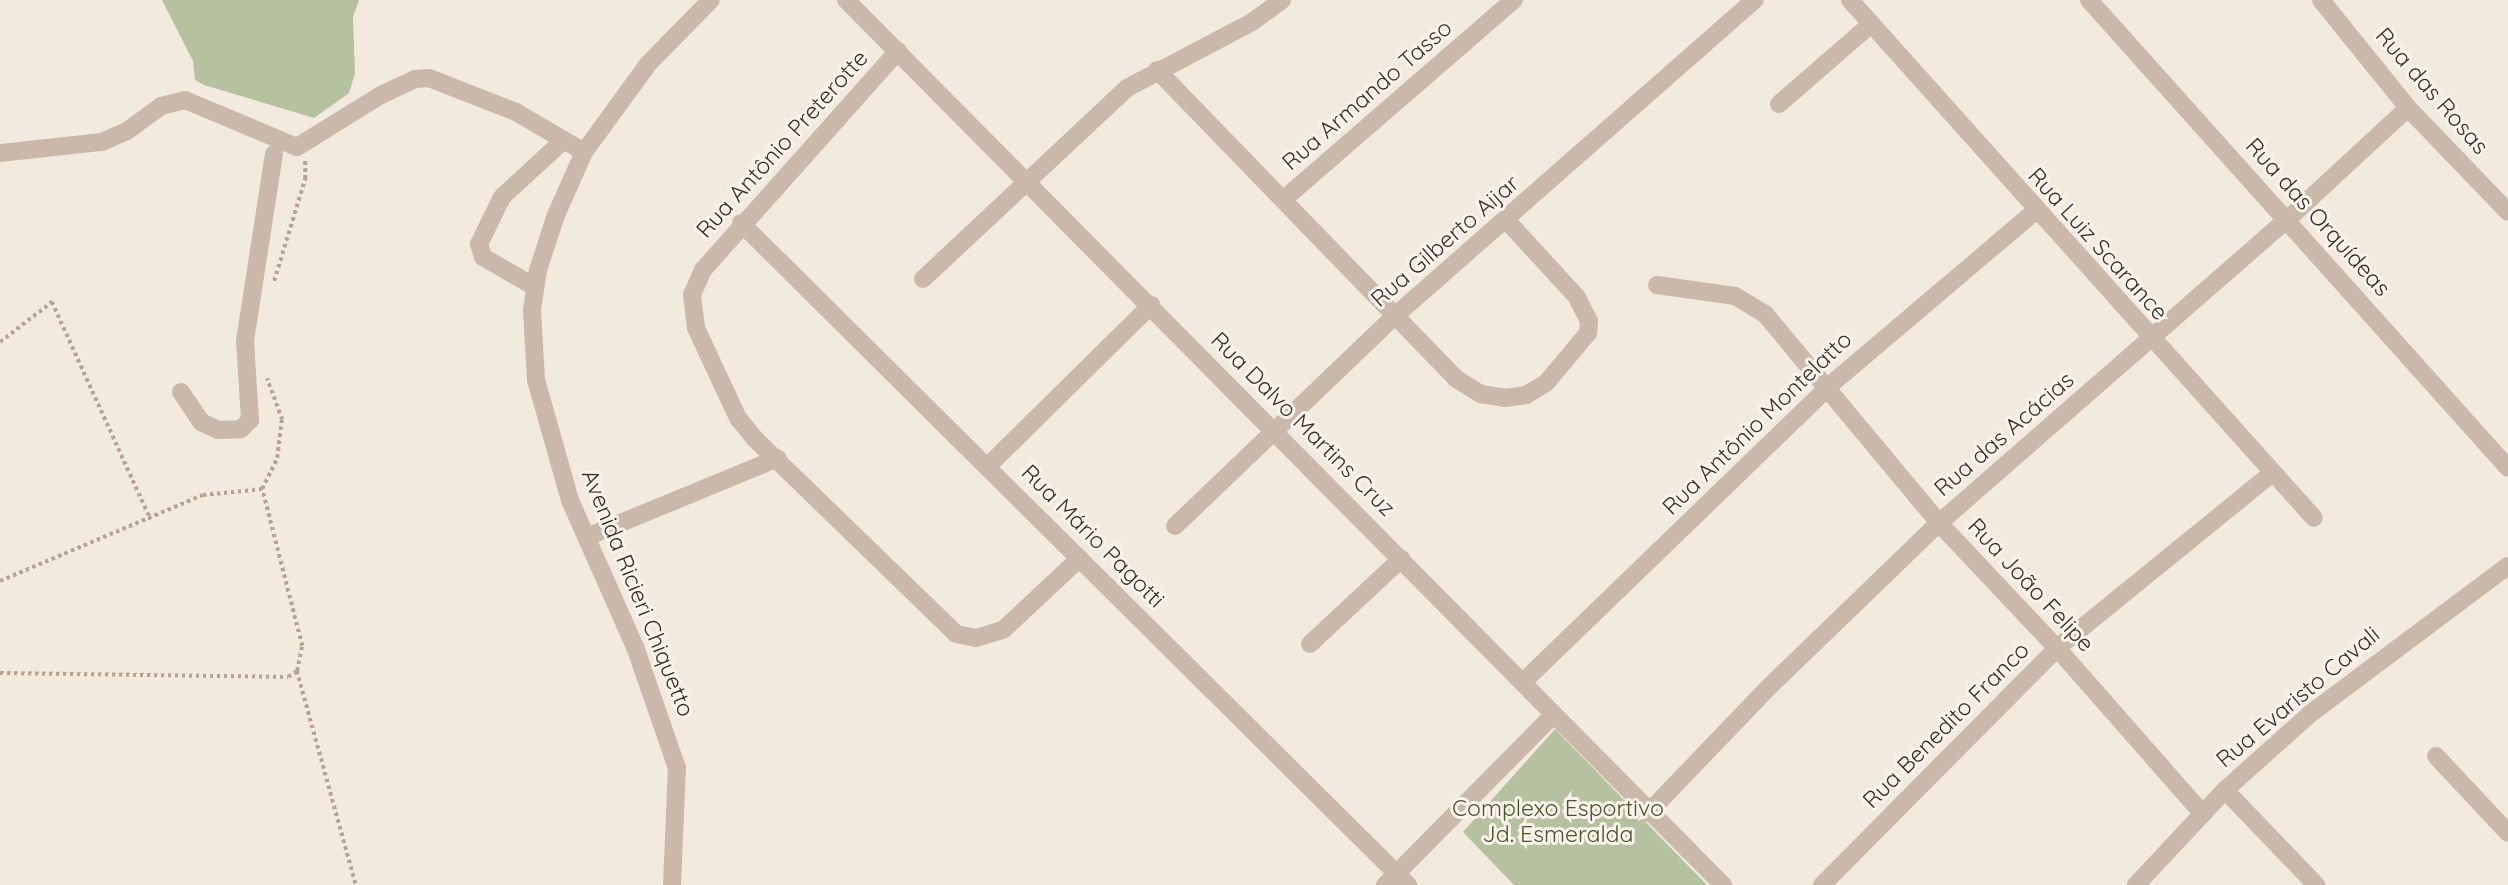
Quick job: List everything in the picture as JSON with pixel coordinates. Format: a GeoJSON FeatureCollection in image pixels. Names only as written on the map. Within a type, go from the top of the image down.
{"type":"FeatureCollection","features":[{"type":"Feature","properties":{"kind":"street","name":"Avenida Ricieri Chiquetto"},"geometry":{"type":"LineString","coordinates":[[672,885],[677,768],[652,690],[589,536],[569,500],[536,380],[532,344],[536,287],[556,215],[584,152],[649,63],[711,0]]}},
{"type":"Feature","properties":{"kind":"street","name":"Rua Dalvo Martins Cruz"},"geometry":{"type":"LineString","coordinates":[[846,0],[1151,304],[1523,682],[1648,814],[1723,885]]}},
{"type":"Feature","properties":{"kind":"street"},"geometry":{"type":"LineString","coordinates":[[923,279],[1127,88],[1252,22],[1282,0]]}},
{"type":"Feature","properties":{"kind":"street","name":"Rua Armando Tasso"},"geometry":{"type":"LineString","coordinates":[[1284,199],[1514,0]]}},
{"type":"Feature","properties":{"kind":"street","name":"Rua Gilberto Aijar"},"geometry":{"type":"LineString","coordinates":[[1175,526],[1396,315],[1755,0]]}},
{"type":"Feature","properties":{"kind":"street","name":"Rua Luiz Scarance"},"geometry":{"type":"LineString","coordinates":[[1850,0],[2035,211],[2314,518]]}},
{"type":"Feature","properties":{"kind":"street","name":"Rua das Orquídeas"},"geometry":{"type":"LineString","coordinates":[[2089,0],[2288,219],[2508,468]]}},
{"type":"Feature","properties":{"kind":"street","name":"Rua das Rosas"},"geometry":{"type":"LineString","coordinates":[[2321,0],[2408,107],[2508,212]]}},
{"type":"Feature","properties":{"kind":"street"},"geometry":{"type":"LineString","coordinates":[[1779,104],[1871,24]]}},
{"type":"Feature","properties":{"kind":"street","name":"Rua Antônio Preterotte"},"geometry":{"type":"LineString","coordinates":[[778,458],[738,418],[696,328],[692,295],[703,270],[741,223],[898,51]]}},
{"type":"Feature","properties":{"kind":"street"},"geometry":{"type":"LineString","coordinates":[[1157,70],[1455,378],[1481,394],[1506,398],[1526,394],[1546,383],[1588,333],[1589,321],[1576,296],[1506,220]]}},
{"type":"Feature","properties":{"kind":"street"},"geometry":{"type":"LineString","coordinates":[[0,153],[102,142],[127,131],[162,106],[185,100],[297,147],[415,79],[443,82],[516,113],[584,152]]}},
{"type":"Feature","properties":{"kind":"street","name":"Rua das Acácias"},"geometry":{"type":"LineString","coordinates":[[1648,814],[1770,686],[1939,523],[2288,219],[2408,107]]}},
{"type":"Feature","properties":{"kind":"street"},"geometry":{"type":"LineString","coordinates":[[536,287],[483,257],[479,243],[502,197],[564,140]]}},
{"type":"Feature","properties":{"kind":"street"},"geometry":{"type":"LineString","coordinates":[[181,392],[201,422],[218,430],[241,429],[250,420],[246,327],[275,154]]}},
{"type":"Feature","properties":{"kind":"street","name":"Rua Antônio Montelatto"},"geometry":{"type":"LineString","coordinates":[[1523,682],[1829,386],[2035,211]]}},
{"type":"Feature","properties":{"kind":"street","name":"Rua Mário Pagotti"},"geometry":{"type":"LineString","coordinates":[[741,223],[989,465],[1397,881]]}},
{"type":"Feature","properties":{"kind":"street","name":"Rua João Felipe"},"geometry":{"type":"LineString","coordinates":[[1657,285],[1735,296],[1752,304],[1829,386],[1939,523],[2057,648],[2203,814]]}},
{"type":"Feature","properties":{"kind":"street"},"geometry":{"type":"LineString","coordinates":[[989,465],[1151,304]]}},
{"type":"Feature","properties":{"kind":"street"},"geometry":{"type":"LineString","coordinates":[[589,536],[778,458],[956,634],[976,638],[1003,630],[1080,558]]}},
{"type":"Feature","properties":{"kind":"street","name":"Rua Benedito Franco"},"geometry":{"type":"LineString","coordinates":[[1822,885],[2057,648],[2272,473]]}},
{"type":"Feature","properties":{"kind":"street"},"geometry":{"type":"LineString","coordinates":[[1310,644],[1401,559]]}},
{"type":"Feature","properties":{"kind":"street","name":"Rua Evaristo Cavali"},"geometry":{"type":"LineString","coordinates":[[2136,885],[2225,790],[2311,714],[2505,576]]}},
{"type":"Feature","properties":{"kind":"street"},"geometry":{"type":"LineString","coordinates":[[1397,881],[1553,715]]}},
{"type":"Feature","properties":{"kind":"street"},"geometry":{"type":"LineString","coordinates":[[2436,756],[2508,833]]}},
{"type":"Feature","properties":{"kind":"street"},"geometry":{"type":"LineString","coordinates":[[2225,790],[2316,885]]}},
{"type":"Feature","properties":{"kind":"path"},"geometry":{"type":"LineString","coordinates":[[272,290],[305,179],[305,160],[297,147]]}},
{"type":"Feature","properties":{"kind":"path"},"geometry":{"type":"LineString","coordinates":[[0,342],[52,302],[151,520]]}},
{"type":"Feature","properties":{"kind":"path"},"geometry":{"type":"LineString","coordinates":[[266,376],[282,420],[277,458],[262,489],[302,646],[297,671],[356,885]]}},
{"type":"Feature","properties":{"kind":"path"},"geometry":{"type":"LineString","coordinates":[[0,581],[151,520],[203,495],[262,489]]}},
{"type":"Feature","properties":{"kind":"path"},"geometry":{"type":"LineString","coordinates":[[0,673],[288,677],[297,671]]}},
{"type":"Feature","properties":{"kind":"green space"},"geometry":{"type":"Polygon","coordinates":[[[162,0],[359,0],[353,17],[355,74],[349,93],[314,118],[204,85],[195,80],[193,61],[162,0]]]}},
{"type":"Feature","properties":{"kind":"green space","name":"Complexo Esportivo Jd. Esmeralda"},"geometry":{"type":"Polygon","coordinates":[[[1555,729],[1707,885],[1514,885],[1463,832],[1555,729]]]}}]}
